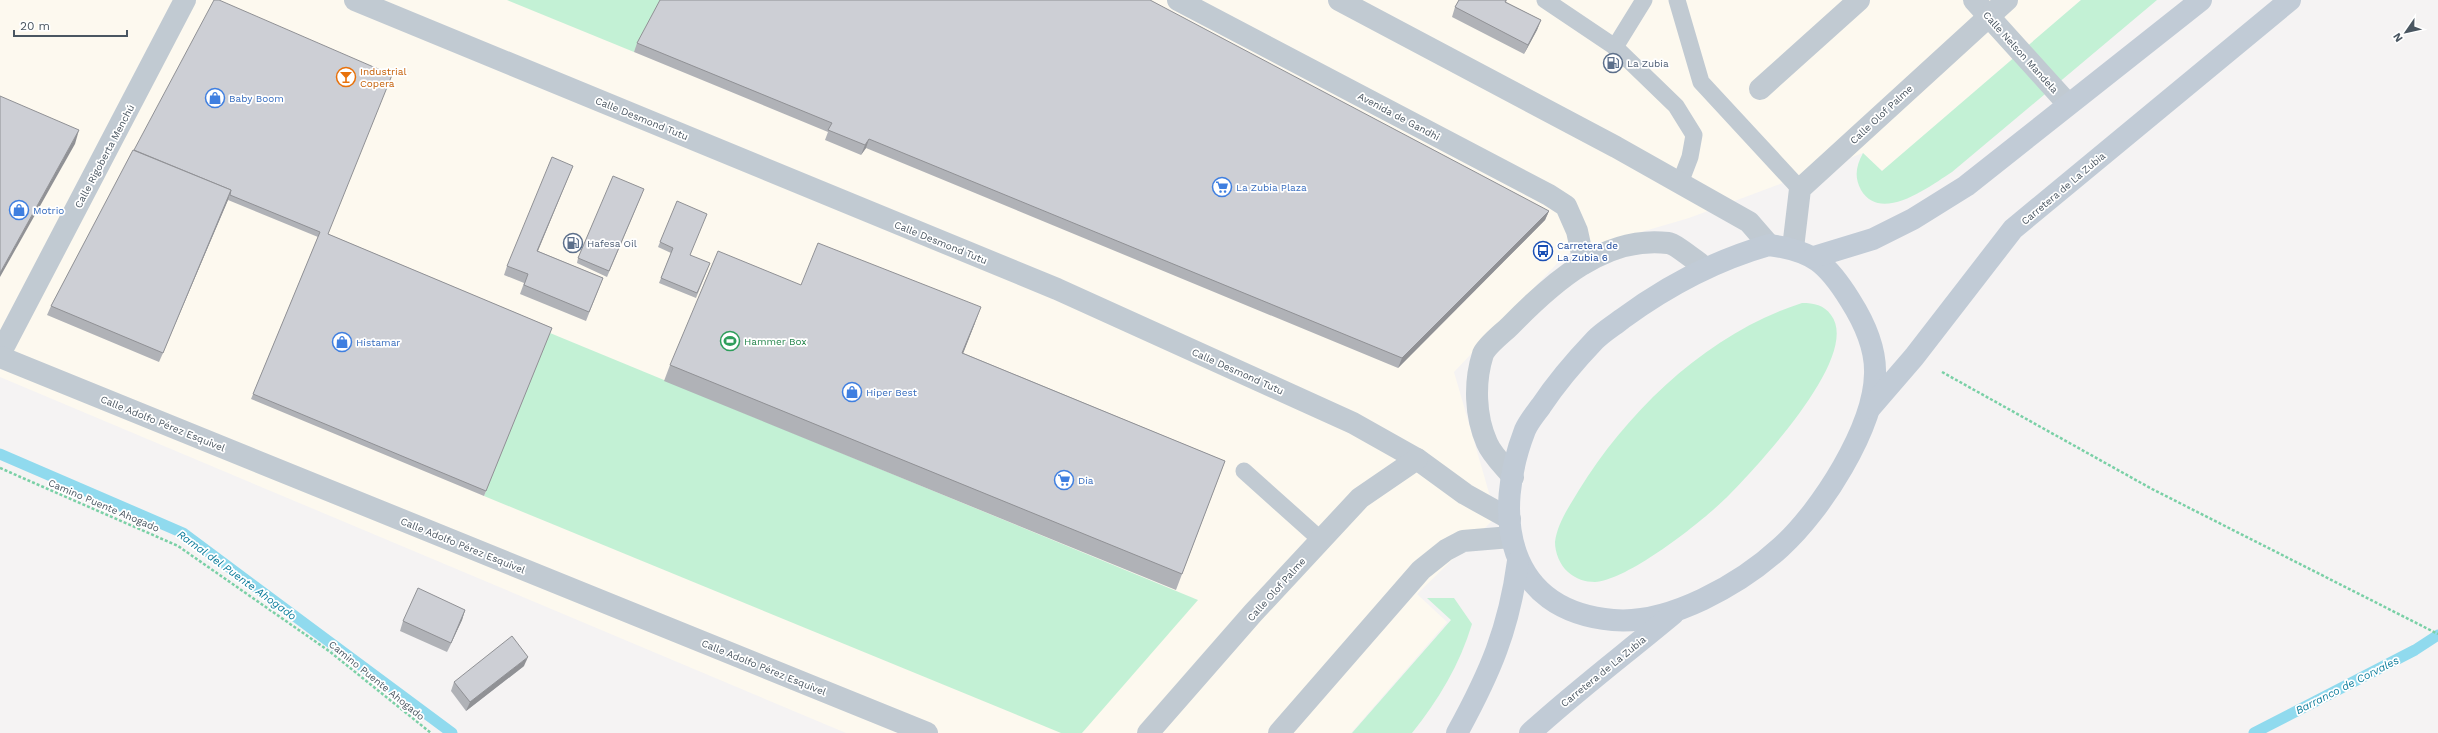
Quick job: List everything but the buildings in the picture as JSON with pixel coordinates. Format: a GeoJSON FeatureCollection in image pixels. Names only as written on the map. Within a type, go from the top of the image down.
{"type":"FeatureCollection","features":[{"type":"Feature","properties":{"kind":"street","name":"Calle Rigoberta Menchú"},"geometry":{"type":"LineString","coordinates":[[0,355],[185,0]]}},
{"type":"Feature","properties":{"kind":"street","name":"Calle Desmond Tutu"},"geometry":{"type":"LineString","coordinates":[[355,0],[1057,290],[1354,423],[1417,459],[1510,528]]}},
{"type":"Feature","properties":{"kind":"street","name":"Avenida de Gandhi"},"geometry":{"type":"LineString","coordinates":[[1178,0],[1543,192],[1566,206],[1577,231],[1584,263]]}},
{"type":"Feature","properties":{"kind":"street"},"geometry":{"type":"LineString","coordinates":[[1339,0],[1680,183],[1749,222],[1769,245]]}},
{"type":"Feature","properties":{"kind":"street"},"geometry":{"type":"LineString","coordinates":[[1760,89],[1859,0]]}},
{"type":"Feature","properties":{"kind":"street","name":"Calle Nelson Mandela"},"geometry":{"type":"LineString","coordinates":[[1974,0],[2068,104]]}},
{"type":"Feature","properties":{"kind":"street","name":"Calle Olof Palme"},"geometry":{"type":"LineString","coordinates":[[1800,189],[2007,0]]}},
{"type":"Feature","properties":{"kind":"street"},"geometry":{"type":"LineString","coordinates":[[1814,257],[1873,239],[1913,219],[1966,186],[2201,0]]}},
{"type":"Feature","properties":{"kind":"street","name":"Carretera de La Zubia"},"geometry":{"type":"LineString","coordinates":[[1870,408],[1914,357],[2013,229],[2290,0]]}},
{"type":"Feature","properties":{"kind":"street"},"geometry":{"type":"LineString","coordinates":[[1793,248],[1800,189]]}},
{"type":"Feature","properties":{"kind":"street"},"geometry":{"type":"LineString","coordinates":[[1513,477],[1487,444],[1478,411],[1477,384],[1484,353],[1534,302],[1584,263],[1615,249],[1643,244],[1670,243],[1706,268]]}},
{"type":"Feature","properties":{"kind":"street"},"geometry":{"type":"LineString","coordinates":[[1769,245],[1793,248],[1814,257],[1830,271],[1843,289],[1866,330],[1873,350],[1875,374],[1870,408],[1852,449],[1820,502],[1782,546],[1734,582],[1678,610],[1635,621],[1610,620],[1581,614],[1557,604],[1532,585],[1518,561],[1510,528],[1513,477],[1526,427],[1560,378],[1598,337],[1647,301],[1706,268],[1742,252],[1769,245]]}},
{"type":"Feature","properties":{"kind":"street","name":"Calle Adolfo Pérez Esquivel"},"geometry":{"type":"LineString","coordinates":[[0,355],[927,733]]}},
{"type":"Feature","properties":{"kind":"street","name":"Calle Olof Palme"},"geometry":{"type":"LineString","coordinates":[[1148,733],[1360,498],[1397,470],[1417,459]]}},
{"type":"Feature","properties":{"kind":"street"},"geometry":{"type":"LineString","coordinates":[[1279,733],[1422,570],[1446,550],[1463,541],[1510,528]]}},
{"type":"Feature","properties":{"kind":"street"},"geometry":{"type":"LineString","coordinates":[[1457,733],[1492,664],[1507,624],[1518,561]]}},
{"type":"Feature","properties":{"kind":"street","name":"Carretera de La Zubia"},"geometry":{"type":"LineString","coordinates":[[1530,733],[1573,693],[1624,655],[1678,610]]}},
{"type":"Feature","properties":{"kind":"lane"},"geometry":{"type":"LineString","coordinates":[[1545,0],[1615,47],[1676,106],[1694,135],[1690,157],[1680,183]]}},
{"type":"Feature","properties":{"kind":"lane"},"geometry":{"type":"LineString","coordinates":[[1615,47],[1644,0]]}},
{"type":"Feature","properties":{"kind":"lane"},"geometry":{"type":"LineString","coordinates":[[1677,0],[1702,82],[1800,189]]}},
{"type":"Feature","properties":{"kind":"lane"},"geometry":{"type":"LineString","coordinates":[[1244,471],[1321,540]]}},
{"type":"Feature","properties":{"kind":"path"},"geometry":{"type":"LineString","coordinates":[[1914,357],[2152,489],[2438,634]]}},
{"type":"Feature","properties":{"kind":"path","name":"Camino Puente Ahogado"},"geometry":{"type":"LineString","coordinates":[[0,468],[178,546],[329,651],[430,733]]}},
{"type":"Feature","properties":{"kind":"shaded area"},"geometry":{"type":"Polygon","coordinates":[[[0,0],[2081,0],[1882,171],[1863,153],[1689,218],[1566,254],[1454,372],[1496,517],[1417,594],[1447,622],[1351,733],[846,733],[0,377],[0,0]]]}},
{"type":"Feature","properties":{"kind":"green space"},"geometry":{"type":"Polygon","coordinates":[[[507,0],[662,0],[634,52],[507,0]]]}},
{"type":"Feature","properties":{"kind":"green space"},"geometry":{"type":"Polygon","coordinates":[[[2081,0],[2157,0],[1952,172],[1931,186],[1906,199],[1893,203],[1881,204],[1870,200],[1861,190],[1857,181],[1859,162],[1863,153],[1882,171],[2081,0]]]}},
{"type":"Feature","properties":{"kind":"green space"},"geometry":{"type":"Polygon","coordinates":[[[1802,303],[1818,305],[1831,315],[1837,333],[1832,356],[1820,382],[1803,409],[1762,459],[1719,505],[1686,532],[1646,560],[1610,579],[1595,582],[1581,580],[1568,572],[1560,562],[1556,550],[1555,542],[1558,528],[1579,490],[1599,460],[1622,430],[1647,403],[1675,377],[1704,354],[1735,333],[1768,316],[1802,303]]]}},
{"type":"Feature","properties":{"kind":"green space"},"geometry":{"type":"Polygon","coordinates":[[[550,333],[1198,600],[1082,733],[1061,733],[484,496],[550,333]]]}},
{"type":"Feature","properties":{"kind":"green space"},"geometry":{"type":"Polygon","coordinates":[[[1427,598],[1454,598],[1472,624],[1455,668],[1431,708],[1412,733],[1352,733],[1451,620],[1427,598]]]}},
{"type":"Feature","properties":{"kind":"waterway","name":"Ramal del Puente Ahogado"},"geometry":{"type":"LineString","coordinates":[[0,454],[183,533],[452,733]]}},
{"type":"Feature","properties":{"kind":"waterway","name":"Barranco de Corvales"},"geometry":{"type":"LineString","coordinates":[[2254,733],[2415,650],[2438,635]]}},
{"type":"Feature","properties":{"kind":"place","name":"La Zubia"},"geometry":{"type":"Point","coordinates":[1613,63]}},
{"type":"Feature","properties":{"kind":"place","name":"Industrial Copera"},"geometry":{"type":"Point","coordinates":[346,77]}},
{"type":"Feature","properties":{"kind":"place","name":"Baby Boom"},"geometry":{"type":"Point","coordinates":[215,98]}},
{"type":"Feature","properties":{"kind":"place","name":"La Zubia Plaza"},"geometry":{"type":"Point","coordinates":[1222,187]}},
{"type":"Feature","properties":{"kind":"place","name":"Motrio"},"geometry":{"type":"Point","coordinates":[19,210]}},
{"type":"Feature","properties":{"kind":"place","name":"Hafesa Oil"},"geometry":{"type":"Point","coordinates":[573,243]}},
{"type":"Feature","properties":{"kind":"place","name":"Carretera de La Zubia 6"},"geometry":{"type":"Point","coordinates":[1543,251]}},
{"type":"Feature","properties":{"kind":"place","name":"Hammer Box"},"geometry":{"type":"Point","coordinates":[730,341]}},
{"type":"Feature","properties":{"kind":"place","name":"Histamar"},"geometry":{"type":"Point","coordinates":[342,342]}},
{"type":"Feature","properties":{"kind":"place","name":"Hiper Best"},"geometry":{"type":"Point","coordinates":[852,392]}},
{"type":"Feature","properties":{"kind":"place","name":"Dia"},"geometry":{"type":"Point","coordinates":[1064,480]}}]}
